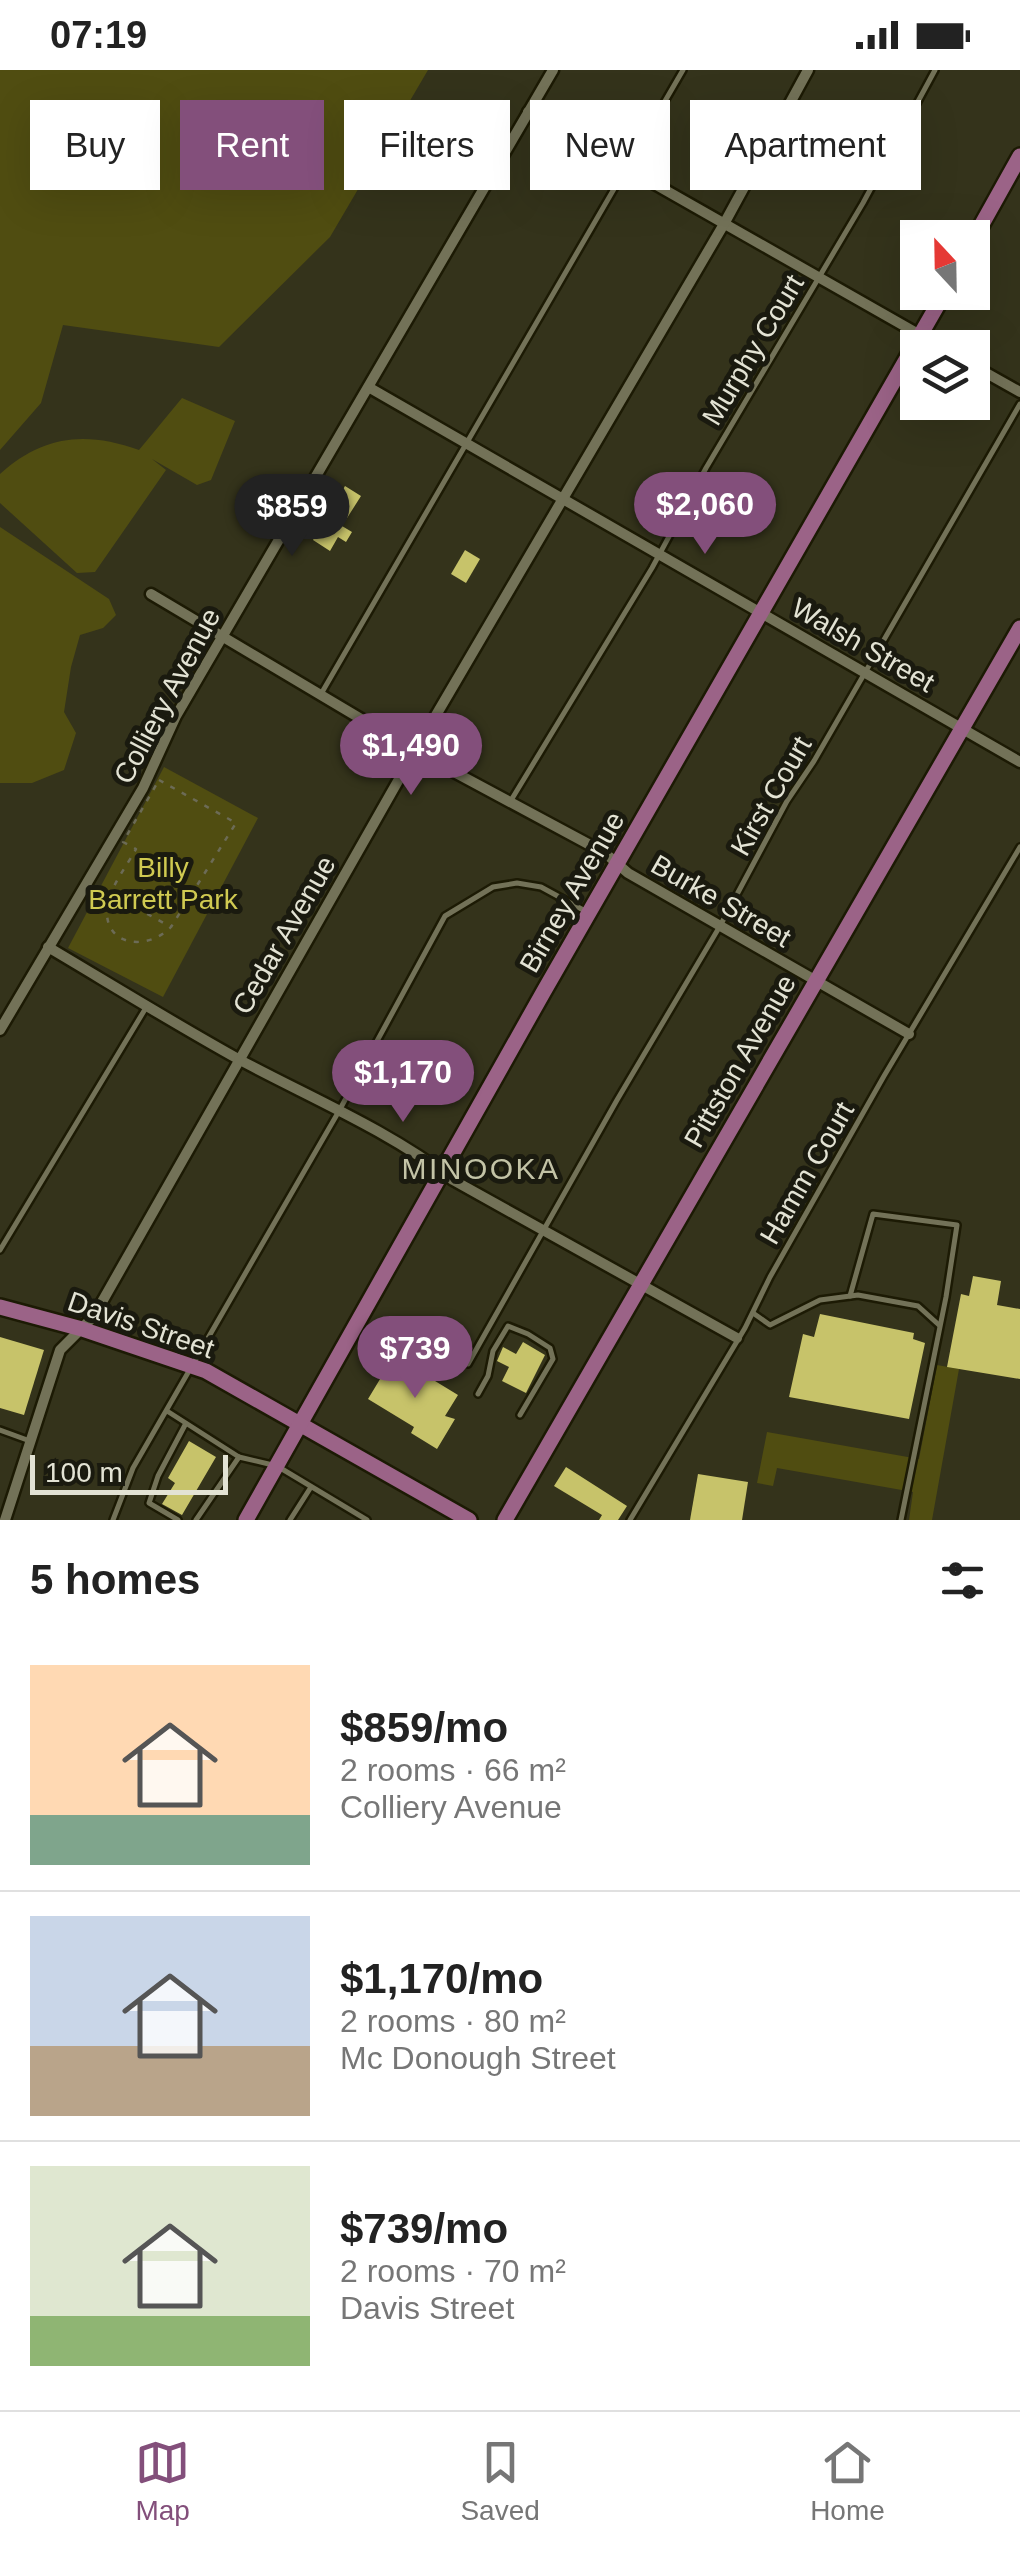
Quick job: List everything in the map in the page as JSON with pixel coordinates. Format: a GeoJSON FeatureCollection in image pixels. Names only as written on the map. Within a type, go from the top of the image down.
{"type":"FeatureCollection","features":[{"type":"Feature","properties":{"kind":"main road"},"geometry":{"type":"LineString","coordinates":[[984,220],[1020,156]]}},
{"type":"Feature","properties":{"kind":"main road","name":"Birney Avenue"},"geometry":{"type":"LineString","coordinates":[[250,1519],[442,1172],[900,373]]}},
{"type":"Feature","properties":{"kind":"main road","name":"Pittston Avenue"},"geometry":{"type":"LineString","coordinates":[[504,1520],[1020,628]]}},
{"type":"Feature","properties":{"kind":"main road","name":"Davis Street"},"geometry":{"type":"LineString","coordinates":[[0,1306],[194,1365],[469,1520]]}},
{"type":"Feature","properties":{"kind":"street","name":"Colliery Avenue"},"geometry":{"type":"LineString","coordinates":[[0,1030],[144,788],[176,716],[552,70]]}},
{"type":"Feature","properties":{"kind":"street","name":"Cedar Avenue"},"geometry":{"type":"LineString","coordinates":[[7,1517],[60,1350],[94,1316],[415,751],[724,224],[808,70]]}},
{"type":"Feature","properties":{"kind":"street"},"geometry":{"type":"LineString","coordinates":[[664,190],[913,330]]}},
{"type":"Feature","properties":{"kind":"street"},"geometry":{"type":"LineString","coordinates":[[990,374],[1020,392]]}},
{"type":"Feature","properties":{"kind":"street","name":"Walsh Street"},"geometry":{"type":"LineString","coordinates":[[370,388],[1020,762]]}},
{"type":"Feature","properties":{"kind":"street","name":"Burke Street"},"geometry":{"type":"LineString","coordinates":[[151,594],[415,751],[604,852],[628,873],[909,1034]]}},
{"type":"Feature","properties":{"kind":"street"},"geometry":{"type":"LineString","coordinates":[[48,947],[239,1059],[339,1111],[545,1232],[737,1338]]}},
{"type":"Feature","properties":{"kind":"lane"},"geometry":{"type":"LineString","coordinates":[[665,100],[683,70]]}},
{"type":"Feature","properties":{"kind":"lane","name":"Murphy Court"},"geometry":{"type":"LineString","coordinates":[[510,803],[820,276],[935,70]]}},
{"type":"Feature","properties":{"kind":"lane"},"geometry":{"type":"LineString","coordinates":[[321,694],[612,190]]}},
{"type":"Feature","properties":{"kind":"lane","name":"Kirst Court"},"geometry":{"type":"LineString","coordinates":[[468,1364],[720,926],[787,801],[814,762],[1020,404]]}},
{"type":"Feature","properties":{"kind":"lane","name":"Hamm Court"},"geometry":{"type":"LineString","coordinates":[[630,1520],[1020,846]]}},
{"type":"Feature","properties":{"kind":"lane"},"geometry":{"type":"LineString","coordinates":[[113,1520],[128,1477],[339,1111],[445,916],[494,888],[517,883],[541,886],[589,913]]}},
{"type":"Feature","properties":{"kind":"lane"},"geometry":{"type":"LineString","coordinates":[[0,1250],[147,1006]]}},
{"type":"Feature","properties":{"kind":"lane"},"geometry":{"type":"LineString","coordinates":[[850,1296],[874,1214],[957,1225],[901,1520]]}},
{"type":"Feature","properties":{"kind":"lane"},"geometry":{"type":"LineString","coordinates":[[753,1313],[770,1325],[820,1300],[850,1296],[918,1306],[939,1325]]}},
{"type":"Feature","properties":{"kind":"lane"},"geometry":{"type":"LineString","coordinates":[[478,1394],[488,1376],[492,1351],[508,1326],[528,1334],[550,1348],[552,1359],[520,1415]]}},
{"type":"Feature","properties":{"kind":"lane"},"geometry":{"type":"LineString","coordinates":[[167,1412],[239,1457],[277,1466],[367,1520]]}},
{"type":"Feature","properties":{"kind":"lane"},"geometry":{"type":"LineString","coordinates":[[178,1520],[149,1503],[158,1476],[185,1425]]}},
{"type":"Feature","properties":{"kind":"lane"},"geometry":{"type":"LineString","coordinates":[[0,1430],[30,1441]]}},
{"type":"Feature","properties":{"kind":"lane"},"geometry":{"type":"LineString","coordinates":[[200,1519],[239,1457]]}},
{"type":"Feature","properties":{"kind":"lane"},"geometry":{"type":"LineString","coordinates":[[290,1520],[311,1486]]}},
{"type":"Feature","properties":{"kind":"path"},"geometry":{"type":"LineString","coordinates":[[158,780],[236,823],[171,927],[161,938],[147,944],[132,943],[111,926],[107,910],[111,894],[136,849],[124,842],[158,780]]}},
{"type":"Feature","properties":{"kind":"path"},"geometry":{"type":"LineString","coordinates":[[111,894],[171,927]]}},
{"type":"Feature","properties":{"kind":"green space"},"geometry":{"type":"Polygon","coordinates":[[[0,70],[428,70],[410,100],[344,100],[344,190],[358,190],[330,237],[219,347],[63,325],[41,403],[0,450],[0,70]]]}},
{"type":"Feature","properties":{"kind":"green space"},"geometry":{"type":"Polygon","coordinates":[[[182,398],[235,421],[211,480],[197,485],[152,459],[166,470],[95,572],[77,573],[0,503],[0,474],[32,451],[83,439],[139,450],[182,398]]]}},
{"type":"Feature","properties":{"kind":"green space"},"geometry":{"type":"Polygon","coordinates":[[[0,527],[109,599],[116,615],[103,628],[80,635],[64,712],[76,733],[64,770],[32,783],[0,783],[0,527]]]}},
{"type":"Feature","properties":{"kind":"green space","name":"Billy Barrett Park"},"geometry":{"type":"Polygon","coordinates":[[[164,767],[258,818],[163,997],[68,948],[164,767]]]}},
{"type":"Feature","properties":{"kind":"green space"},"geometry":{"type":"Polygon","coordinates":[[[937,1365],[959,1369],[932,1520],[909,1520],[913,1492],[777,1468],[773,1486],[757,1483],[767,1432],[919,1459],[937,1365]]]}},
{"type":"Feature","properties":{"kind":"building"},"geometry":{"type":"Polygon","coordinates":[[[345,486],[361,496],[342,526],[352,532],[346,542],[338,537],[330,551],[313,540],[345,486]]]}},
{"type":"Feature","properties":{"kind":"building"},"geometry":{"type":"Polygon","coordinates":[[[465,550],[480,559],[466,583],[451,574],[465,550]]]}},
{"type":"Feature","properties":{"kind":"building"},"geometry":{"type":"Polygon","coordinates":[[[973,1276],[1001,1281],[997,1305],[1020,1309],[1020,1379],[947,1367],[961,1294],[969,1296],[973,1276]]]}},
{"type":"Feature","properties":{"kind":"building"},"geometry":{"type":"Polygon","coordinates":[[[820,1314],[914,1333],[913,1339],[925,1343],[909,1419],[789,1397],[803,1334],[814,1337],[820,1314]]]}},
{"type":"Feature","properties":{"kind":"building"},"geometry":{"type":"Polygon","coordinates":[[[0,1337],[44,1350],[24,1415],[0,1408],[0,1337]]]}},
{"type":"Feature","properties":{"kind":"building"},"geometry":{"type":"Polygon","coordinates":[[[523,1342],[545,1355],[526,1393],[502,1381],[509,1367],[497,1361],[503,1347],[516,1354],[523,1342]]]}},
{"type":"Feature","properties":{"kind":"building"},"geometry":{"type":"Polygon","coordinates":[[[394,1356],[458,1395],[445,1416],[455,1419],[437,1449],[411,1433],[414,1427],[368,1399],[394,1356]]]}},
{"type":"Feature","properties":{"kind":"building"},"geometry":{"type":"Polygon","coordinates":[[[189,1441],[216,1457],[182,1515],[162,1504],[175,1483],[168,1478],[189,1441]]]}},
{"type":"Feature","properties":{"kind":"building"},"geometry":{"type":"Polygon","coordinates":[[[566,1467],[627,1506],[618,1520],[599,1520],[602,1515],[554,1486],[566,1467]]]}},
{"type":"Feature","properties":{"kind":"building"},"geometry":{"type":"Polygon","coordinates":[[[698,1474],[748,1482],[742,1520],[690,1520],[698,1474]]]}},
{"type":"Feature","properties":{"kind":"district","name":"MINOOKA"},"geometry":{"type":"Point","coordinates":[481,1168]}}]}
